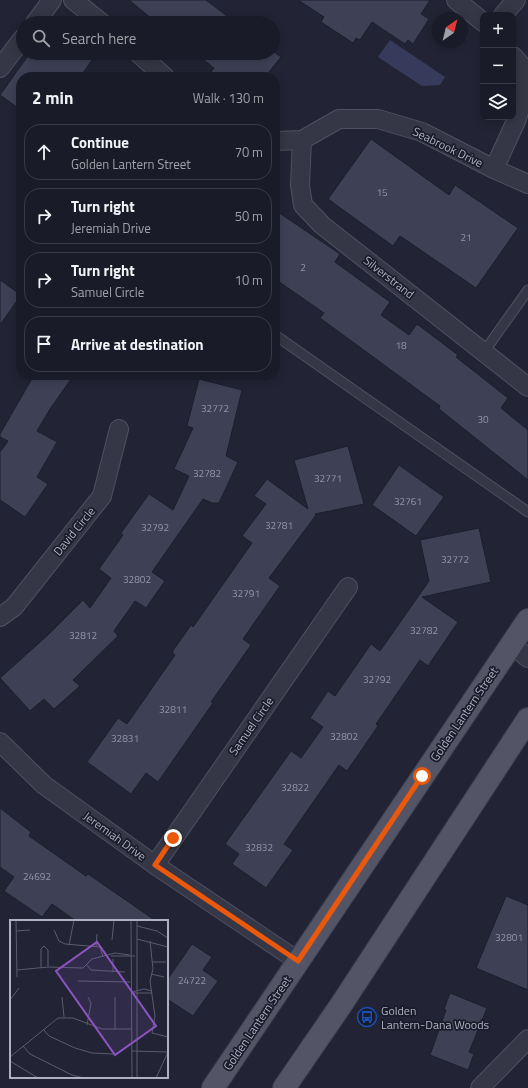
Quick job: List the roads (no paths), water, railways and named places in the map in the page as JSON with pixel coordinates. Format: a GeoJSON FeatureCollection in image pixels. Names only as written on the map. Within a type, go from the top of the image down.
{"type":"FeatureCollection","features":[{"type":"Feature","properties":{"kind":"main road","name":"Golden Lantern Street"},"geometry":{"type":"LineString","coordinates":[[213,1088],[298,961],[520,645],[528,620]]}},
{"type":"Feature","properties":{"kind":"main road"},"geometry":{"type":"LineString","coordinates":[[284,1088],[341,1005],[528,719]]}},
{"type":"Feature","properties":{"kind":"street"},"geometry":{"type":"LineString","coordinates":[[40,16],[52,0]]}},
{"type":"Feature","properties":{"kind":"street"},"geometry":{"type":"LineString","coordinates":[[73,0],[93,16]]}},
{"type":"Feature","properties":{"kind":"street"},"geometry":{"type":"LineString","coordinates":[[456,0],[480,20]]}},
{"type":"Feature","properties":{"kind":"street"},"geometry":{"type":"LineString","coordinates":[[506,12],[516,0]]}},
{"type":"Feature","properties":{"kind":"street"},"geometry":{"type":"LineString","coordinates":[[0,68],[16,47]]}},
{"type":"Feature","properties":{"kind":"street"},"geometry":{"type":"LineString","coordinates":[[494,169],[516,121],[525,94],[521,65],[516,59]]}},
{"type":"Feature","properties":{"kind":"street"},"geometry":{"type":"LineString","coordinates":[[146,60],[159,72]]}},
{"type":"Feature","properties":{"kind":"street","name":"Seabrook Drive"},"geometry":{"type":"LineString","coordinates":[[280,141],[302,140],[338,119],[378,120],[422,132],[494,169],[528,184]]}},
{"type":"Feature","properties":{"kind":"street","name":"Silverstrand"},"geometry":{"type":"LineString","coordinates":[[302,140],[300,185],[303,205],[322,225],[528,387]]}},
{"type":"Feature","properties":{"kind":"street","name":"David Circle"},"geometry":{"type":"LineString","coordinates":[[0,617],[14,607],[102,496],[119,429]]}},
{"type":"Feature","properties":{"kind":"street","name":"Samuel Circle"},"geometry":{"type":"LineString","coordinates":[[155,865],[348,587]]}},
{"type":"Feature","properties":{"kind":"street"},"geometry":{"type":"LineString","coordinates":[[520,645],[528,658]]}},
{"type":"Feature","properties":{"kind":"street","name":"Jeremiah Drive"},"geometry":{"type":"LineString","coordinates":[[0,742],[44,785],[155,865],[298,961]]}},
{"type":"Feature","properties":{"kind":"street"},"geometry":{"type":"LineString","coordinates":[[480,1088],[528,1039]]}},
{"type":"Feature","properties":{"kind":"lane"},"geometry":{"type":"LineString","coordinates":[[484,352],[528,290]]}},
{"type":"Feature","properties":{"kind":"lane"},"geometry":{"type":"LineString","coordinates":[[280,338],[528,512]]}},
{"type":"Feature","properties":{"kind":"water"},"geometry":{"type":"Polygon","coordinates":[[[390,40],[445,77],[440,85],[422,86],[378,57],[390,40]]]}},
{"type":"Feature","properties":{"kind":"place","name":"Golden Lantern-Dana Woods"},"geometry":{"type":"Point","coordinates":[367,1017]}}]}
